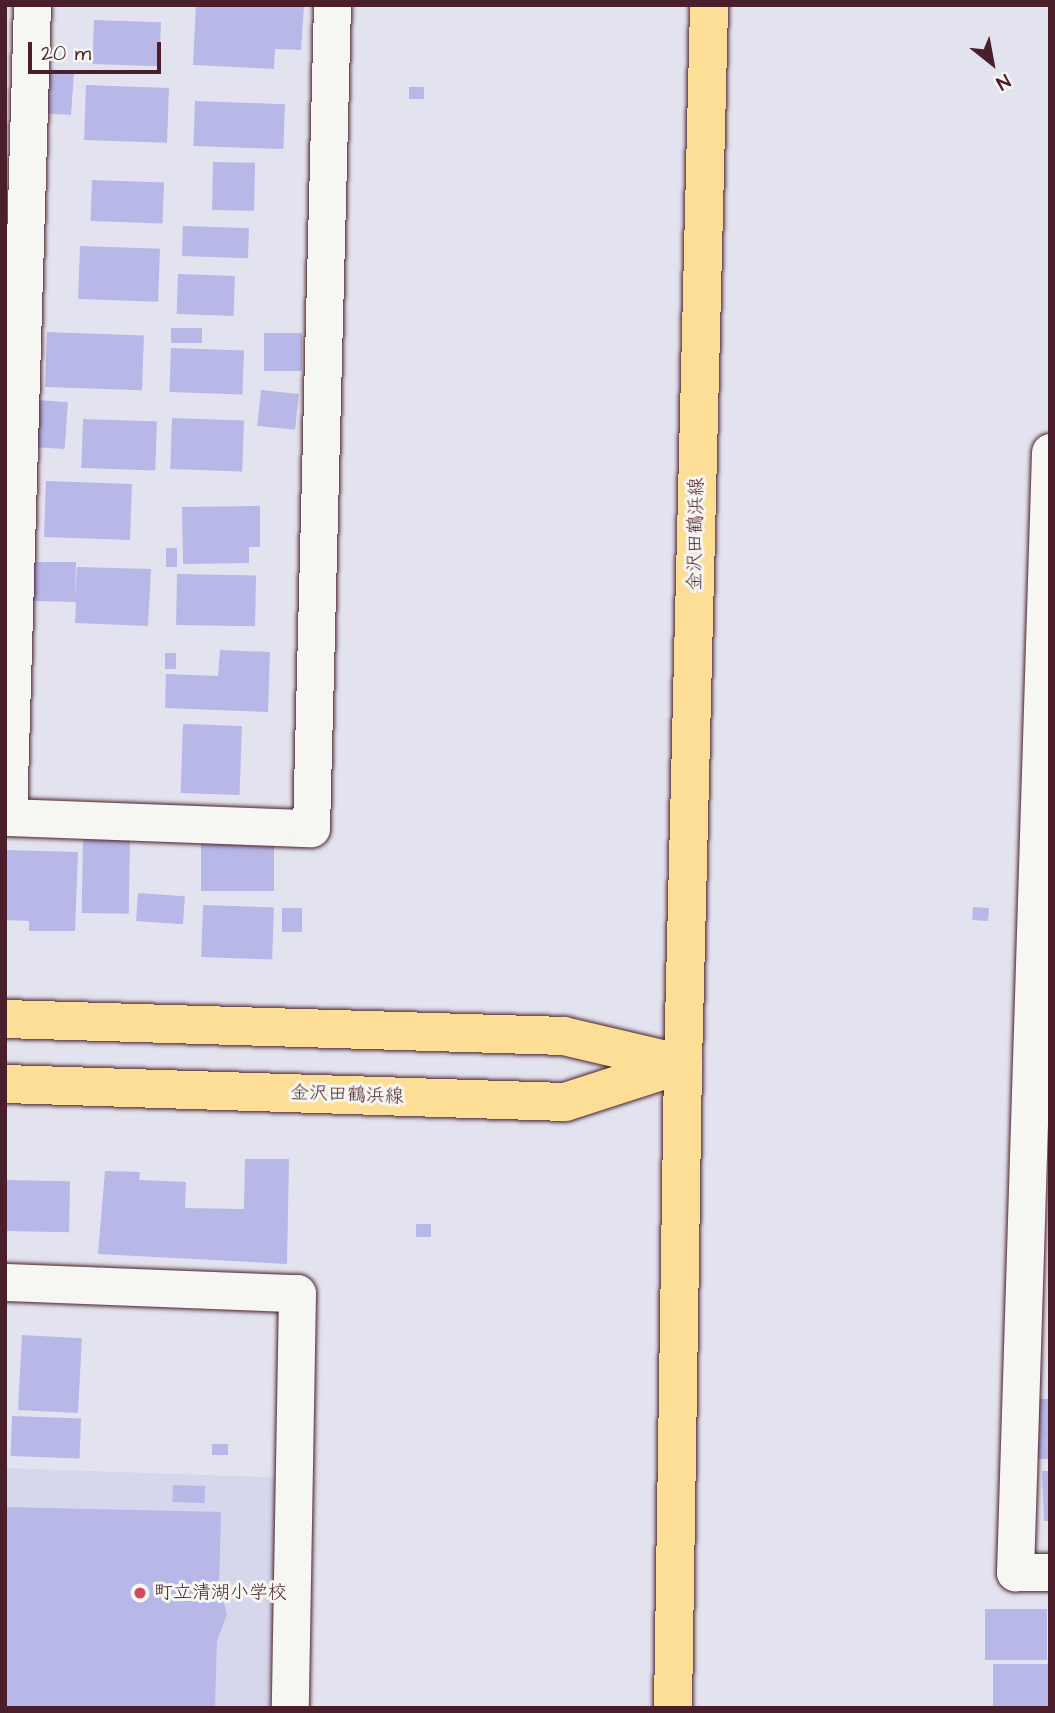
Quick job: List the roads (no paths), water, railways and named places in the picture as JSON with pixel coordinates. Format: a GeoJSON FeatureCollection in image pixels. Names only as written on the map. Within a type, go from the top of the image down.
{"type":"FeatureCollection","features":[{"type":"Feature","properties":{"kind":"main road","name":"金沢田鶴浜線"},"geometry":{"type":"LineString","coordinates":[[5,1084],[565,1102],[682,1064],[709,5]]}},
{"type":"Feature","properties":{"kind":"main road"},"geometry":{"type":"LineString","coordinates":[[5,1019],[564,1036],[682,1064],[674,1708]]}},
{"type":"Feature","properties":{"kind":"street"},"geometry":{"type":"LineString","coordinates":[[32,5],[7,817],[311,828],[332,5]]}},
{"type":"Feature","properties":{"kind":"street"},"geometry":{"type":"LineString","coordinates":[[1050,452],[1042,994],[1015,1572],[1050,1572]]}},
{"type":"Feature","properties":{"kind":"street"},"geometry":{"type":"LineString","coordinates":[[5,1282],[297,1293],[290,1708]]}},
{"type":"Feature","properties":{"kind":"place","name":"町立清湖小学校"},"geometry":{"type":"Point","coordinates":[140,1593]}}]}
